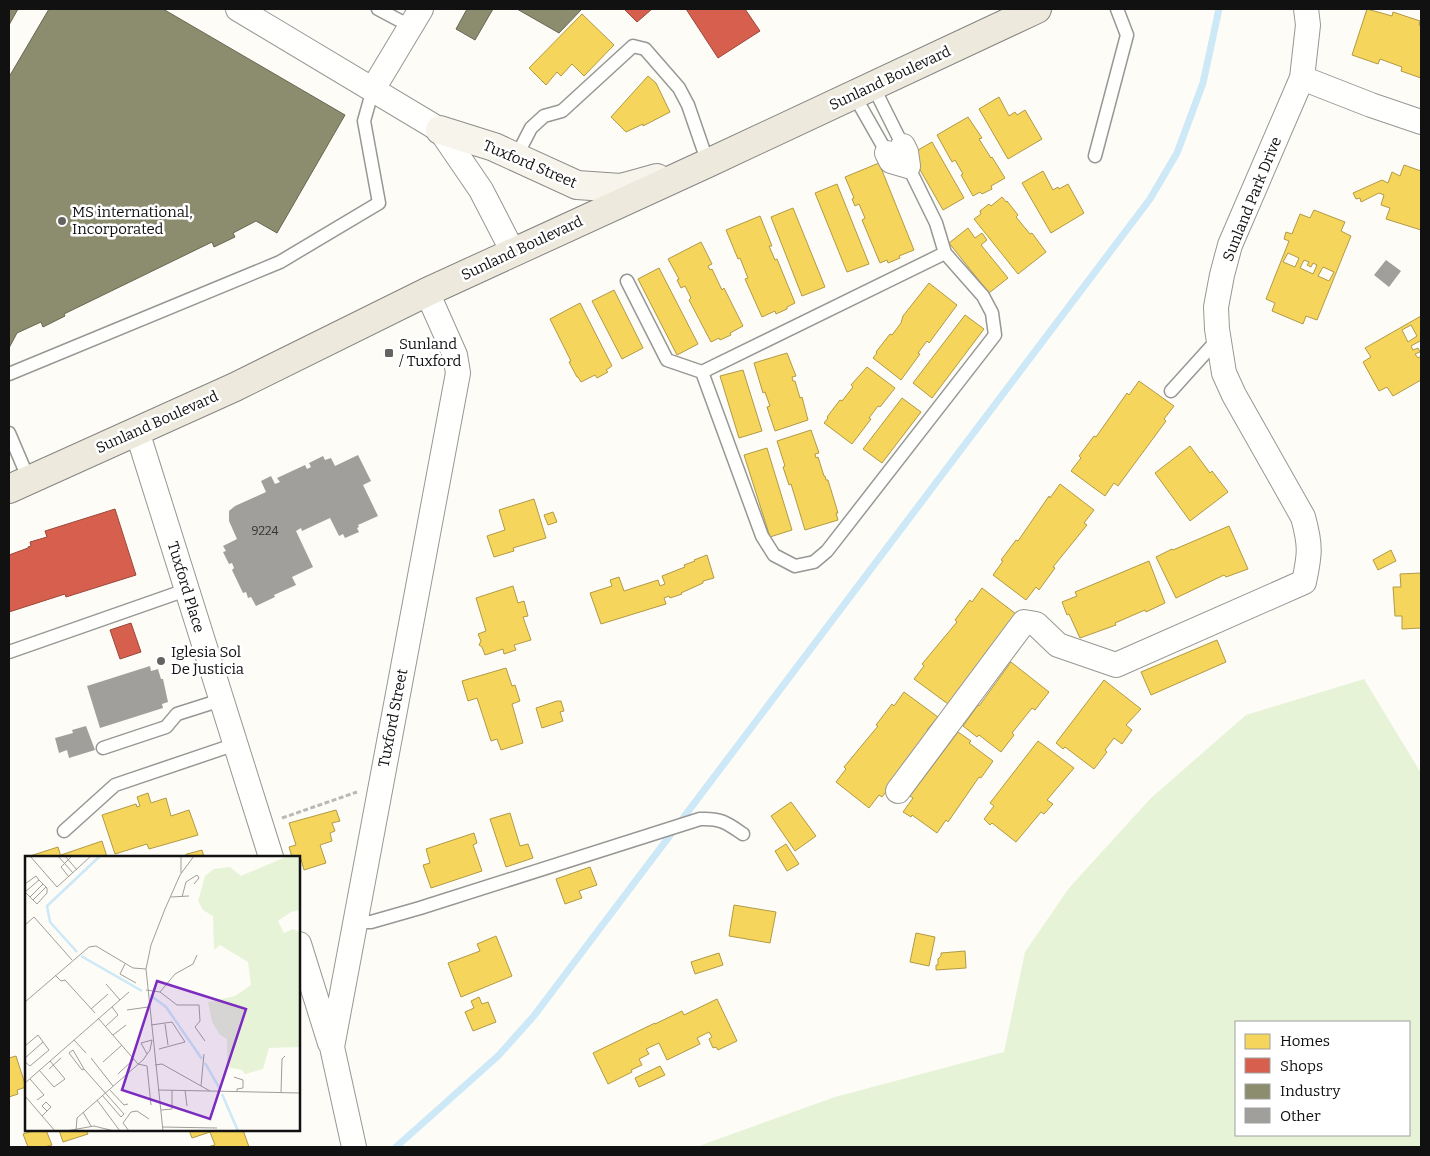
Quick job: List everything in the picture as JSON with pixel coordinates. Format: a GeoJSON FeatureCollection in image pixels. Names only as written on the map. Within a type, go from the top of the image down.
{"type":"FeatureCollection","features":[{"type":"Feature","properties":{"kind":"main road","name":"Sunland Boulevard"},"geometry":{"type":"LineString","coordinates":[[19,484],[235,386],[427,292],[1036,9]]}},
{"type":"Feature","properties":{"kind":"street","name":"Tuxford Street"},"geometry":{"type":"LineString","coordinates":[[238,9],[440,130],[494,147],[578,186],[621,188],[708,163]]}},
{"type":"Feature","properties":{"kind":"street","name":"Sunland Park Drive"},"geometry":{"type":"LineString","coordinates":[[898,791],[1024,622],[1036,624],[1058,645],[1116,665],[1304,582],[1310,554],[1308,535],[1303,518],[1234,395],[1224,373],[1218,339],[1216,307],[1230,245],[1302,78],[1308,24],[1306,9]]}},
{"type":"Feature","properties":{"kind":"street"},"geometry":{"type":"LineString","coordinates":[[373,89],[416,17]]}},
{"type":"Feature","properties":{"kind":"street"},"geometry":{"type":"LineString","coordinates":[[1302,78],[1421,122]]}},
{"type":"Feature","properties":{"kind":"street","name":"Tuxford Street"},"geometry":{"type":"LineString","coordinates":[[440,130],[481,190],[512,252]]}},
{"type":"Feature","properties":{"kind":"street","name":"Tuxford Street"},"geometry":{"type":"LineString","coordinates":[[354,1147],[332,1048],[458,373],[454,355],[427,292]]}},
{"type":"Feature","properties":{"kind":"street","name":"Tuxford Place"},"geometry":{"type":"LineString","coordinates":[[137,431],[272,856]]}},
{"type":"Feature","properties":{"kind":"street"},"geometry":{"type":"LineString","coordinates":[[300,947],[332,1048]]}},
{"type":"Feature","properties":{"kind":"lane"},"geometry":{"type":"LineString","coordinates":[[378,9],[416,17]]}},
{"type":"Feature","properties":{"kind":"lane"},"geometry":{"type":"LineString","coordinates":[[1096,156],[1127,35],[1116,9]]}},
{"type":"Feature","properties":{"kind":"lane"},"geometry":{"type":"LineString","coordinates":[[516,157],[531,128],[544,116],[562,111],[634,46],[645,49],[679,88],[688,105],[708,163]]}},
{"type":"Feature","properties":{"kind":"lane"},"geometry":{"type":"LineString","coordinates":[[9,374],[280,262],[379,203],[364,121],[373,89]]}},
{"type":"Feature","properties":{"kind":"lane"},"geometry":{"type":"LineString","coordinates":[[702,372],[762,536],[774,555],[795,566],[814,562],[827,551],[995,335],[992,314],[984,296],[945,253],[936,223],[863,90]]}},
{"type":"Feature","properties":{"kind":"lane"},"geometry":{"type":"LineString","coordinates":[[863,90],[899,155]]}},
{"type":"Feature","properties":{"kind":"lane"},"geometry":{"type":"LineString","coordinates":[[627,281],[666,360],[702,372],[945,253]]}},
{"type":"Feature","properties":{"kind":"lane"},"geometry":{"type":"LineString","coordinates":[[1171,391],[1218,339]]}},
{"type":"Feature","properties":{"kind":"lane"},"geometry":{"type":"LineString","coordinates":[[9,433],[19,484]]}},
{"type":"Feature","properties":{"kind":"lane"},"geometry":{"type":"LineString","coordinates":[[9,652],[186,590]]}},
{"type":"Feature","properties":{"kind":"lane"},"geometry":{"type":"LineString","coordinates":[[103,748],[166,727],[177,714],[221,700]]}},
{"type":"Feature","properties":{"kind":"lane"},"geometry":{"type":"LineString","coordinates":[[64,831],[116,785],[236,744]]}},
{"type":"Feature","properties":{"kind":"lane"},"geometry":{"type":"LineString","coordinates":[[355,922],[371,922],[420,908],[700,819],[715,818],[743,834]]}},
{"type":"Feature","properties":{"kind":"path"},"geometry":{"type":"LineString","coordinates":[[261,825],[381,784]]}},
{"type":"Feature","properties":{"kind":"green space"},"geometry":{"type":"Polygon","coordinates":[[[1364,679],[1421,773],[1421,1147],[696,1147],[835,1097],[1004,1052],[1025,952],[1069,888],[1151,798],[1246,715],[1364,679]]]}},
{"type":"Feature","properties":{"kind":"building: Homes"},"geometry":{"type":"Polygon","coordinates":[[[1367,9],[1392,16],[1393,12],[1420,21],[1421,78],[1401,71],[1402,67],[1380,59],[1378,64],[1352,55],[1367,9]]]}},
{"type":"Feature","properties":{"kind":"building: Homes"},"geometry":{"type":"Polygon","coordinates":[[[582,14],[614,45],[584,76],[572,64],[561,76],[557,72],[546,85],[529,68],[582,14]]]}},
{"type":"Feature","properties":{"kind":"building: Homes"},"geometry":{"type":"Polygon","coordinates":[[[648,76],[656,83],[670,112],[643,126],[643,124],[626,132],[611,117],[648,76]]]}},
{"type":"Feature","properties":{"kind":"building: Homes"},"geometry":{"type":"Polygon","coordinates":[[[999,97],[1009,116],[1015,112],[1017,115],[1025,110],[1042,139],[1008,159],[979,109],[999,97]]]}},
{"type":"Feature","properties":{"kind":"building: Homes"},"geometry":{"type":"Polygon","coordinates":[[[968,117],[982,138],[979,139],[1005,178],[991,186],[992,189],[973,196],[955,160],[952,162],[937,135],[968,117]]]}},
{"type":"Feature","properties":{"kind":"building: Homes"},"geometry":{"type":"Polygon","coordinates":[[[932,142],[964,198],[943,210],[911,154],[932,142]]]}},
{"type":"Feature","properties":{"kind":"building: Homes"},"geometry":{"type":"Polygon","coordinates":[[[879,163],[914,250],[888,263],[887,260],[880,263],[862,220],[865,218],[859,204],[855,206],[852,199],[854,198],[845,177],[879,163]]]}},
{"type":"Feature","properties":{"kind":"building: Homes"},"geometry":{"type":"Polygon","coordinates":[[[1404,165],[1421,171],[1421,230],[1386,219],[1390,208],[1381,205],[1384,195],[1379,193],[1361,202],[1360,198],[1356,199],[1353,193],[1382,180],[1388,183],[1392,172],[1400,176],[1404,165]]]}},
{"type":"Feature","properties":{"kind":"building: Homes"},"geometry":{"type":"Polygon","coordinates":[[[1043,171],[1053,190],[1068,184],[1084,213],[1051,233],[1022,183],[1043,171]]]}},
{"type":"Feature","properties":{"kind":"building: Homes"},"geometry":{"type":"Polygon","coordinates":[[[837,184],[869,264],[847,272],[815,193],[837,184]]]}},
{"type":"Feature","properties":{"kind":"building: Homes"},"geometry":{"type":"Polygon","coordinates":[[[1002,197],[1018,215],[1016,217],[1030,234],[1032,233],[1046,252],[1018,274],[974,219],[981,214],[980,211],[989,204],[991,206],[1002,197]]]}},
{"type":"Feature","properties":{"kind":"building: Homes"},"geometry":{"type":"Polygon","coordinates":[[[793,208],[825,287],[802,296],[771,217],[793,208]]]}},
{"type":"Feature","properties":{"kind":"building: Homes"},"geometry":{"type":"Polygon","coordinates":[[[1314,210],[1345,222],[1341,231],[1351,236],[1317,320],[1306,316],[1303,324],[1272,311],[1275,303],[1266,299],[1289,241],[1284,239],[1286,232],[1292,234],[1300,214],[1310,218],[1314,210]],[[1288,253],[1283,262],[1295,267],[1299,258],[1288,253]],[[1304,260],[1300,268],[1313,274],[1317,265],[1313,263],[1311,267],[1307,265],[1309,262],[1304,260]],[[1323,267],[1318,276],[1329,281],[1334,272],[1323,267]]]}},
{"type":"Feature","properties":{"kind":"building: Homes"},"geometry":{"type":"Polygon","coordinates":[[[760,216],[772,246],[769,246],[775,260],[777,259],[795,303],[776,314],[775,311],[762,317],[745,279],[748,278],[740,258],[738,259],[726,230],[760,216]]]}},
{"type":"Feature","properties":{"kind":"building: Homes"},"geometry":{"type":"Polygon","coordinates":[[[968,228],[975,238],[982,233],[987,240],[981,245],[1008,278],[989,293],[949,243],[968,228]]]}},
{"type":"Feature","properties":{"kind":"building: Homes"},"geometry":{"type":"Polygon","coordinates":[[[701,242],[712,264],[708,266],[710,270],[712,269],[722,290],[724,288],[743,326],[730,333],[731,335],[711,342],[689,300],[691,298],[685,286],[681,288],[677,280],[679,279],[668,259],[701,242]]]}},
{"type":"Feature","properties":{"kind":"building: Homes"},"geometry":{"type":"Polygon","coordinates":[[[659,268],[698,344],[677,355],[638,279],[659,268]]]}},
{"type":"Feature","properties":{"kind":"building: Homes"},"geometry":{"type":"Polygon","coordinates":[[[929,283],[957,305],[929,343],[927,341],[918,353],[920,354],[901,380],[873,358],[929,283]]]}},
{"type":"Feature","properties":{"kind":"building: Homes"},"geometry":{"type":"Polygon","coordinates":[[[614,290],[643,348],[622,359],[592,301],[614,290]]]}},
{"type":"Feature","properties":{"kind":"building: Homes"},"geometry":{"type":"Polygon","coordinates":[[[580,303],[612,366],[606,370],[608,372],[597,378],[595,375],[581,382],[569,362],[571,361],[550,319],[580,303]]]}},
{"type":"Feature","properties":{"kind":"building: Homes"},"geometry":{"type":"Polygon","coordinates":[[[965,315],[984,329],[932,398],[913,383],[965,315]]]}},
{"type":"Feature","properties":{"kind":"building: Homes"},"geometry":{"type":"Polygon","coordinates":[[[1421,316],[1421,343],[1420,341],[1411,346],[1413,350],[1418,348],[1420,352],[1415,354],[1418,358],[1421,356],[1421,380],[1393,396],[1387,387],[1379,391],[1363,362],[1371,357],[1365,348],[1421,316]],[[1411,325],[1402,330],[1408,342],[1417,336],[1411,325]]]}},
{"type":"Feature","properties":{"kind":"building: Homes"},"geometry":{"type":"Polygon","coordinates":[[[787,353],[796,376],[792,377],[793,381],[795,381],[800,398],[802,397],[808,420],[775,431],[767,407],[770,406],[765,392],[763,393],[754,363],[787,353]]]}},
{"type":"Feature","properties":{"kind":"building: Homes"},"geometry":{"type":"Polygon","coordinates":[[[867,367],[895,388],[880,407],[878,406],[869,418],[871,419],[852,444],[824,423],[840,400],[842,401],[853,387],[851,385],[867,367]]]}},
{"type":"Feature","properties":{"kind":"building: Homes"},"geometry":{"type":"Polygon","coordinates":[[[743,370],[762,431],[739,438],[720,376],[743,370]]]}},
{"type":"Feature","properties":{"kind":"building: Homes"},"geometry":{"type":"Polygon","coordinates":[[[1139,381],[1174,406],[1164,419],[1166,421],[1118,486],[1114,483],[1105,496],[1071,471],[1081,458],[1079,456],[1094,436],[1096,437],[1127,393],[1129,395],[1139,381]]]}},
{"type":"Feature","properties":{"kind":"building: Homes"},"geometry":{"type":"Polygon","coordinates":[[[902,398],[921,412],[882,463],[863,449],[902,398]]]}},
{"type":"Feature","properties":{"kind":"building: Homes"},"geometry":{"type":"Polygon","coordinates":[[[811,430],[819,453],[815,454],[816,458],[818,457],[824,476],[828,480],[838,513],[836,513],[838,520],[805,530],[791,484],[789,485],[783,467],[785,466],[777,441],[811,430]]]}},
{"type":"Feature","properties":{"kind":"building: Homes"},"geometry":{"type":"Polygon","coordinates":[[[1190,446],[1210,473],[1212,471],[1228,492],[1190,521],[1155,473],[1190,446]]]}},
{"type":"Feature","properties":{"kind":"building: Homes"},"geometry":{"type":"Polygon","coordinates":[[[767,448],[792,530],[770,537],[744,455],[767,448]]]}},
{"type":"Feature","properties":{"kind":"building: Homes"},"geometry":{"type":"Polygon","coordinates":[[[1060,484],[1094,510],[1084,523],[1087,525],[1053,567],[1055,568],[1039,590],[1036,587],[1026,600],[993,575],[1003,561],[1001,560],[1016,540],[1018,541],[1049,496],[1050,498],[1060,484]]]}},
{"type":"Feature","properties":{"kind":"building: Homes"},"geometry":{"type":"Polygon","coordinates":[[[534,499],[546,538],[513,548],[514,551],[494,557],[487,536],[505,530],[499,510],[534,499]]]}},
{"type":"Feature","properties":{"kind":"building: Homes"},"geometry":{"type":"Polygon","coordinates":[[[553,512],[557,522],[548,525],[544,515],[553,512]]]}},
{"type":"Feature","properties":{"kind":"building: Homes"},"geometry":{"type":"Polygon","coordinates":[[[1229,526],[1248,569],[1226,577],[1224,575],[1176,598],[1156,557],[1229,526]]]}},
{"type":"Feature","properties":{"kind":"building: Homes"},"geometry":{"type":"Polygon","coordinates":[[[1391,550],[1396,561],[1378,570],[1373,560],[1391,550]]]}},
{"type":"Feature","properties":{"kind":"building: Homes"},"geometry":{"type":"Polygon","coordinates":[[[707,555],[714,578],[703,581],[703,583],[682,594],[664,598],[666,604],[601,624],[590,593],[612,586],[610,580],[619,577],[624,591],[658,580],[660,586],[665,584],[662,576],[685,567],[684,565],[707,555]]]}},
{"type":"Feature","properties":{"kind":"building: Homes"},"geometry":{"type":"Polygon","coordinates":[[[1149,561],[1165,603],[1115,623],[1116,625],[1080,638],[1062,602],[1077,596],[1075,592],[1149,561]]]}},
{"type":"Feature","properties":{"kind":"building: Homes"},"geometry":{"type":"Polygon","coordinates":[[[1421,573],[1421,628],[1402,629],[1402,616],[1395,616],[1393,587],[1401,587],[1400,574],[1421,573]]]}},
{"type":"Feature","properties":{"kind":"building: Homes"},"geometry":{"type":"Polygon","coordinates":[[[513,586],[518,603],[524,601],[528,616],[523,617],[531,640],[514,645],[516,650],[504,654],[503,649],[485,655],[482,647],[479,645],[481,641],[478,634],[486,631],[476,598],[513,586]]]}},
{"type":"Feature","properties":{"kind":"building: Homes"},"geometry":{"type":"Polygon","coordinates":[[[982,588],[1016,614],[961,693],[958,691],[948,704],[914,679],[924,666],[922,664],[957,622],[955,620],[970,600],[972,602],[982,588]]]}},
{"type":"Feature","properties":{"kind":"building: Homes"},"geometry":{"type":"Polygon","coordinates":[[[1217,640],[1226,662],[1151,695],[1141,672],[1217,640]]]}},
{"type":"Feature","properties":{"kind":"building: Homes"},"geometry":{"type":"Polygon","coordinates":[[[1011,662],[1049,692],[1035,710],[1032,708],[1012,733],[1014,735],[1001,752],[979,735],[977,737],[963,726],[1011,662]]]}},
{"type":"Feature","properties":{"kind":"building: Homes"},"geometry":{"type":"Polygon","coordinates":[[[506,668],[512,686],[515,685],[520,701],[512,704],[523,743],[501,750],[497,739],[491,741],[477,698],[468,701],[462,681],[506,668]]]}},
{"type":"Feature","properties":{"kind":"building: Homes"},"geometry":{"type":"Polygon","coordinates":[[[1104,680],[1141,709],[1126,725],[1132,730],[1122,744],[1114,738],[1105,750],[1107,752],[1094,769],[1065,747],[1063,749],[1056,743],[1104,680]]]}},
{"type":"Feature","properties":{"kind":"building: Homes"},"geometry":{"type":"Polygon","coordinates":[[[904,692],[938,717],[927,730],[931,733],[882,797],[879,795],[869,808],[836,782],[846,769],[844,767],[878,726],[876,725],[892,704],[894,706],[904,692]]]}},
{"type":"Feature","properties":{"kind":"building: Homes"},"geometry":{"type":"Polygon","coordinates":[[[561,701],[564,711],[560,712],[563,721],[542,728],[536,708],[561,701]]]}},
{"type":"Feature","properties":{"kind":"building: Homes"},"geometry":{"type":"Polygon","coordinates":[[[958,732],[993,761],[981,778],[979,777],[948,822],[946,820],[937,833],[912,815],[911,817],[903,812],[913,798],[910,796],[958,732]]]}},
{"type":"Feature","properties":{"kind":"building: Homes"},"geometry":{"type":"Polygon","coordinates":[[[1038,741],[1074,768],[1047,800],[1053,804],[1044,814],[1041,812],[1016,842],[984,819],[994,806],[990,803],[1038,741]]]}},
{"type":"Feature","properties":{"kind":"building: Homes"},"geometry":{"type":"Polygon","coordinates":[[[148,793],[151,803],[166,798],[171,816],[189,810],[198,835],[149,849],[147,844],[115,854],[102,815],[136,804],[137,807],[140,806],[137,797],[148,793]]]}},
{"type":"Feature","properties":{"kind":"building: Homes"},"geometry":{"type":"Polygon","coordinates":[[[791,802],[816,836],[795,851],[771,816],[791,802]]]}},
{"type":"Feature","properties":{"kind":"building: Homes"},"geometry":{"type":"Polygon","coordinates":[[[336,810],[340,821],[332,823],[335,831],[330,833],[332,841],[320,845],[326,863],[304,870],[300,856],[292,856],[289,847],[296,845],[289,823],[336,810]]]}},
{"type":"Feature","properties":{"kind":"building: Homes"},"geometry":{"type":"Polygon","coordinates":[[[510,813],[520,846],[528,844],[533,858],[506,867],[490,819],[510,813]]]}},
{"type":"Feature","properties":{"kind":"building: Homes"},"geometry":{"type":"Polygon","coordinates":[[[474,833],[477,843],[473,845],[482,871],[431,888],[423,865],[430,863],[426,849],[474,833]]]}},
{"type":"Feature","properties":{"kind":"building: Homes"},"geometry":{"type":"Polygon","coordinates":[[[102,841],[107,856],[61,856],[102,841]]]}},
{"type":"Feature","properties":{"kind":"building: Homes"},"geometry":{"type":"Polygon","coordinates":[[[786,844],[799,864],[787,871],[775,851],[786,844]]]}},
{"type":"Feature","properties":{"kind":"building: Homes"},"geometry":{"type":"Polygon","coordinates":[[[58,847],[61,856],[30,856],[58,847]]]}},
{"type":"Feature","properties":{"kind":"building: Homes"},"geometry":{"type":"Polygon","coordinates":[[[202,850],[204,856],[184,856],[202,850]]]}},
{"type":"Feature","properties":{"kind":"building: Homes"},"geometry":{"type":"Polygon","coordinates":[[[590,867],[597,885],[579,891],[582,898],[565,904],[556,879],[590,867]]]}},
{"type":"Feature","properties":{"kind":"building: Homes"},"geometry":{"type":"Polygon","coordinates":[[[734,905],[776,912],[770,943],[729,936],[734,905]]]}},
{"type":"Feature","properties":{"kind":"building: Homes"},"geometry":{"type":"Polygon","coordinates":[[[916,933],[935,937],[929,966],[910,962],[916,933]]]}},
{"type":"Feature","properties":{"kind":"building: Homes"},"geometry":{"type":"Polygon","coordinates":[[[496,936],[512,976],[461,997],[448,963],[480,951],[477,944],[496,936]]]}},
{"type":"Feature","properties":{"kind":"building: Homes"},"geometry":{"type":"Polygon","coordinates":[[[965,951],[966,968],[936,970],[941,953],[965,951]]]}},
{"type":"Feature","properties":{"kind":"building: Homes"},"geometry":{"type":"Polygon","coordinates":[[[719,953],[723,965],[695,974],[691,962],[719,953]]]}},
{"type":"Feature","properties":{"kind":"building: Homes"},"geometry":{"type":"Polygon","coordinates":[[[479,997],[482,1004],[488,1002],[496,1022],[473,1031],[465,1012],[474,1008],[471,1001],[479,997]]]}},
{"type":"Feature","properties":{"kind":"building: Homes"},"geometry":{"type":"Polygon","coordinates":[[[717,999],[737,1041],[718,1050],[716,1047],[713,1048],[709,1039],[712,1037],[709,1032],[697,1038],[700,1044],[667,1060],[659,1043],[646,1049],[649,1054],[639,1059],[642,1065],[608,1084],[593,1053],[682,1011],[684,1015],[717,999]]]}},
{"type":"Feature","properties":{"kind":"building: Homes"},"geometry":{"type":"Polygon","coordinates":[[[16,1056],[25,1087],[17,1090],[18,1094],[9,1097],[9,1058],[16,1056]]]}},
{"type":"Feature","properties":{"kind":"building: Homes"},"geometry":{"type":"Polygon","coordinates":[[[660,1066],[665,1075],[639,1087],[635,1078],[660,1066]]]}},
{"type":"Feature","properties":{"kind":"building: Homes"},"geometry":{"type":"Polygon","coordinates":[[[34,1131],[46,1131],[52,1145],[28,1147],[23,1134],[34,1131]]]}},
{"type":"Feature","properties":{"kind":"building: Homes"},"geometry":{"type":"Polygon","coordinates":[[[59,1131],[86,1131],[88,1134],[63,1142],[59,1131]]]}},
{"type":"Feature","properties":{"kind":"building: Homes"},"geometry":{"type":"Polygon","coordinates":[[[189,1131],[243,1131],[249,1147],[207,1147],[215,1145],[210,1132],[192,1138],[189,1131]]]}},
{"type":"Feature","properties":{"kind":"building: Shops"},"geometry":{"type":"Polygon","coordinates":[[[624,9],[652,9],[637,22],[624,9]]]}},
{"type":"Feature","properties":{"kind":"building: Shops"},"geometry":{"type":"Polygon","coordinates":[[[686,9],[745,9],[760,31],[718,58],[686,9]]]}},
{"type":"Feature","properties":{"kind":"building: Shops"},"geometry":{"type":"Polygon","coordinates":[[[115,509],[136,575],[66,597],[65,594],[9,612],[9,555],[28,548],[31,546],[30,542],[47,537],[45,531],[115,509]]]}},
{"type":"Feature","properties":{"kind":"building: Shops"},"geometry":{"type":"Polygon","coordinates":[[[131,623],[141,652],[120,659],[110,630],[131,623]]]}},
{"type":"Feature","properties":{"kind":"building: Industry"},"geometry":{"type":"Polygon","coordinates":[[[9,9],[18,9],[9,25],[9,9]]]}},
{"type":"Feature","properties":{"kind":"building: Industry"},"geometry":{"type":"Polygon","coordinates":[[[49,9],[163,9],[345,115],[277,233],[256,221],[233,233],[235,237],[214,247],[212,242],[64,314],[65,316],[43,327],[41,322],[17,333],[9,348],[9,77],[49,9]]]}},
{"type":"Feature","properties":{"kind":"building: Industry"},"geometry":{"type":"Polygon","coordinates":[[[467,9],[493,9],[475,40],[456,29],[467,9]]]}},
{"type":"Feature","properties":{"kind":"building: Industry"},"geometry":{"type":"Polygon","coordinates":[[[517,9],[582,9],[559,33],[517,9]]]}},
{"type":"Feature","properties":{"kind":"building: Other"},"geometry":{"type":"Polygon","coordinates":[[[1386,260],[1401,271],[1389,287],[1374,275],[1386,260]]]}},
{"type":"Feature","properties":{"kind":"building: Other"},"geometry":{"type":"Polygon","coordinates":[[[358,455],[371,481],[363,485],[378,516],[358,525],[359,532],[345,538],[343,534],[339,536],[330,518],[302,531],[301,528],[296,531],[313,567],[292,577],[296,585],[256,606],[251,597],[248,598],[246,592],[243,593],[232,570],[234,568],[232,563],[229,564],[223,552],[226,551],[223,546],[237,539],[229,521],[229,511],[235,506],[266,492],[261,481],[271,476],[275,484],[280,482],[277,478],[305,465],[307,469],[311,467],[309,463],[323,456],[325,460],[331,458],[335,466],[358,455]]]}},
{"type":"Feature","properties":{"kind":"building: Other"},"geometry":{"type":"Polygon","coordinates":[[[150,666],[151,671],[158,669],[161,679],[163,679],[168,702],[162,704],[163,708],[100,728],[87,686],[150,666]]]}},
{"type":"Feature","properties":{"kind":"building: Other"},"geometry":{"type":"Polygon","coordinates":[[[86,726],[95,750],[69,758],[67,750],[59,753],[55,738],[73,733],[72,730],[86,726]]]}},
{"type":"Feature","properties":{"kind":"waterway"},"geometry":{"type":"LineString","coordinates":[[396,1147],[498,1056],[533,1017],[1150,199],[1177,153],[1203,83],[1219,9]]}},
{"type":"Feature","properties":{"kind":"place","name":"MS international, Incorporated"},"geometry":{"type":"Point","coordinates":[62,221]}},
{"type":"Feature","properties":{"kind":"place","name":"Sunland / Tuxford"},"geometry":{"type":"Point","coordinates":[389,353]}},
{"type":"Feature","properties":{"kind":"place","name":"Iglesia Sol De Justicia"},"geometry":{"type":"Point","coordinates":[161,661]}}]}
